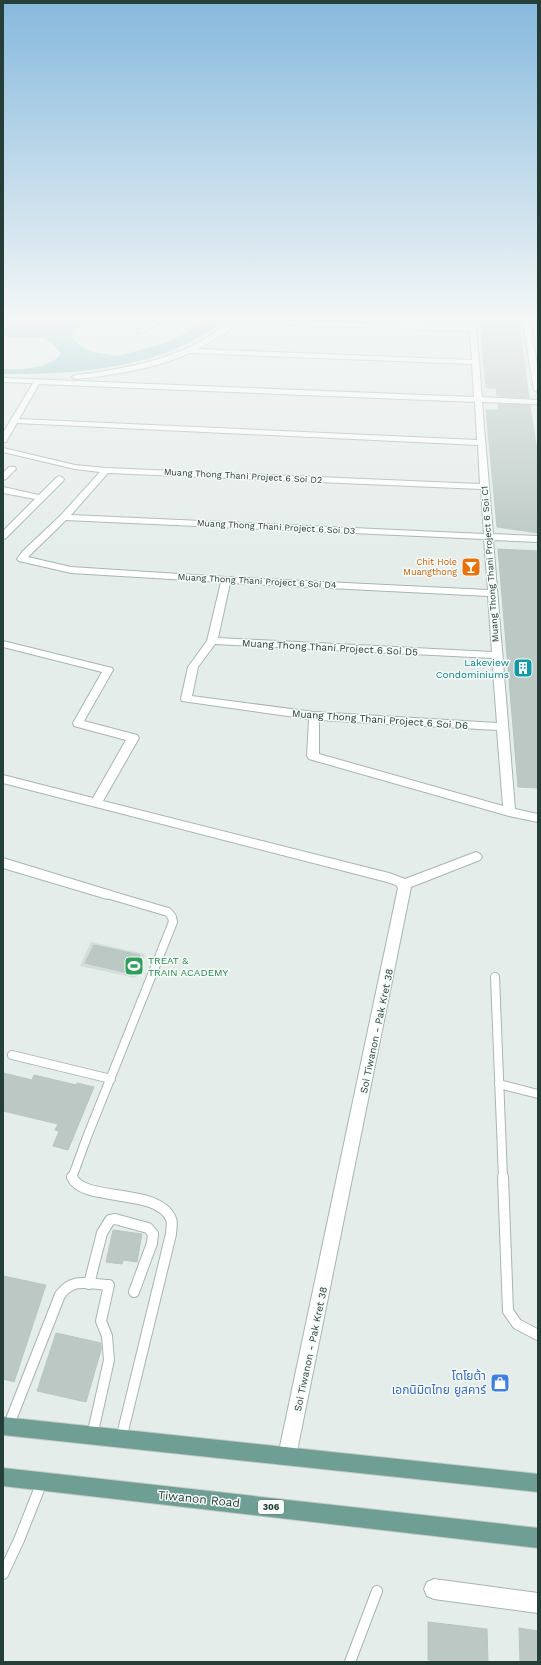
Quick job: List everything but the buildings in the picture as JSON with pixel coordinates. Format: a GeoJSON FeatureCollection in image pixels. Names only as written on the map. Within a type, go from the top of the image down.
{"type":"FeatureCollection","features":[{"type":"Feature","properties":{"kind":"main road"},"geometry":{"type":"LineString","coordinates":[[6,1427],[538,1483]]}},
{"type":"Feature","properties":{"kind":"main road","name":"Tiwanon Road"},"geometry":{"type":"LineString","coordinates":[[3,1477],[538,1538]]}},
{"type":"Feature","properties":{"kind":"street"},"geometry":{"type":"LineString","coordinates":[[3,440],[30,394]]}},
{"type":"Feature","properties":{"kind":"street"},"geometry":{"type":"LineString","coordinates":[[324,394],[538,402]]}},
{"type":"Feature","properties":{"kind":"street","name":"Muang Thong Thani Project 6 Soi C1"},"geometry":{"type":"LineString","coordinates":[[478,394],[509,812]]}},
{"type":"Feature","properties":{"kind":"street"},"geometry":{"type":"LineString","coordinates":[[15,421],[481,443]]}},
{"type":"Feature","properties":{"kind":"street","name":"Muang Thong Thani Project 6 Soi D2"},"geometry":{"type":"LineString","coordinates":[[3,450],[75,467],[106,470],[484,487]]}},
{"type":"Feature","properties":{"kind":"street"},"geometry":{"type":"LineString","coordinates":[[3,477],[12,469]]}},
{"type":"Feature","properties":{"kind":"street"},"geometry":{"type":"LineString","coordinates":[[64,517],[106,470]]}},
{"type":"Feature","properties":{"kind":"street"},"geometry":{"type":"LineString","coordinates":[[3,536],[60,479]]}},
{"type":"Feature","properties":{"kind":"street"},"geometry":{"type":"LineString","coordinates":[[3,490],[41,498]]}},
{"type":"Feature","properties":{"kind":"street","name":"Muang Thong Thani Project 6 Soi D3"},"geometry":{"type":"LineString","coordinates":[[64,517],[538,539]]}},
{"type":"Feature","properties":{"kind":"street","name":"Muang Thong Thani Project 6 Soi D4"},"geometry":{"type":"LineString","coordinates":[[64,517],[25,554],[22,559],[71,570],[226,580],[492,593]]}},
{"type":"Feature","properties":{"kind":"street"},"geometry":{"type":"LineString","coordinates":[[212,640],[226,580]]}},
{"type":"Feature","properties":{"kind":"street","name":"Muang Thong Thani Project 6 Soi D5"},"geometry":{"type":"LineString","coordinates":[[212,640],[497,656]]}},
{"type":"Feature","properties":{"kind":"street","name":"Muang Thong Thani Project 6 Soi D6"},"geometry":{"type":"LineString","coordinates":[[212,640],[194,667],[186,699],[314,716],[502,727]]}},
{"type":"Feature","properties":{"kind":"street"},"geometry":{"type":"LineString","coordinates":[[3,644],[108,670],[78,723],[133,738],[96,803]]}},
{"type":"Feature","properties":{"kind":"street"},"geometry":{"type":"LineString","coordinates":[[314,716],[313,756],[509,812],[538,818]]}},
{"type":"Feature","properties":{"kind":"street"},"geometry":{"type":"LineString","coordinates":[[3,779],[389,878],[404,885],[476,856]]}},
{"type":"Feature","properties":{"kind":"street"},"geometry":{"type":"LineString","coordinates":[[3,863],[107,894]]}},
{"type":"Feature","properties":{"kind":"street","name":"Soi Tiwanon - Pak Kret 38"},"geometry":{"type":"LineString","coordinates":[[288,1456],[405,890],[404,885]]}},
{"type":"Feature","properties":{"kind":"street"},"geometry":{"type":"LineString","coordinates":[[434,1589],[538,1603]]}},
{"type":"Feature","properties":{"kind":"lane"},"geometry":{"type":"LineString","coordinates":[[107,894],[168,912],[172,917],[172,922],[72,1178],[77,1184],[84,1188],[120,1195],[161,1207],[171,1218],[172,1234],[121,1439]]}},
{"type":"Feature","properties":{"kind":"lane"},"geometry":{"type":"LineString","coordinates":[[495,977],[508,1311],[517,1324],[538,1335]]}},
{"type":"Feature","properties":{"kind":"lane"},"geometry":{"type":"LineString","coordinates":[[12,1055],[111,1079]]}},
{"type":"Feature","properties":{"kind":"lane"},"geometry":{"type":"LineString","coordinates":[[499,1084],[538,1094]]}},
{"type":"Feature","properties":{"kind":"lane"},"geometry":{"type":"LineString","coordinates":[[90,1284],[102,1233],[110,1220],[115,1219],[148,1228],[153,1234],[152,1243],[134,1292]]}},
{"type":"Feature","properties":{"kind":"lane"},"geometry":{"type":"LineString","coordinates":[[6,1427],[60,1295],[66,1287],[74,1283],[108,1285],[101,1321],[107,1336],[109,1360],[92,1436]]}},
{"type":"Feature","properties":{"kind":"lane"},"geometry":{"type":"LineString","coordinates":[[3,1574],[19,1540],[42,1482]]}},
{"type":"Feature","properties":{"kind":"lane"},"geometry":{"type":"LineString","coordinates":[[350,1662],[377,1591]]}},
{"type":"Feature","properties":{"kind":"shaded area"},"geometry":{"type":"Polygon","coordinates":[[[91,942],[145,954],[135,978],[80,966],[91,942]]]}},
{"type":"Feature","properties":{"kind":"place","name":"Chit Hole Muangthong"},"geometry":{"type":"Point","coordinates":[471,567]}},
{"type":"Feature","properties":{"kind":"place","name":"Lakeview Condominiums"},"geometry":{"type":"Point","coordinates":[523,668]}},
{"type":"Feature","properties":{"kind":"place","name":"TREAT & TRAIN ACADEMY"},"geometry":{"type":"Point","coordinates":[134,966]}},
{"type":"Feature","properties":{"kind":"place","name":"โตโยต้า เอกนิมิตไทย ยูสคาร์"},"geometry":{"type":"Point","coordinates":[500,1383]}}]}
